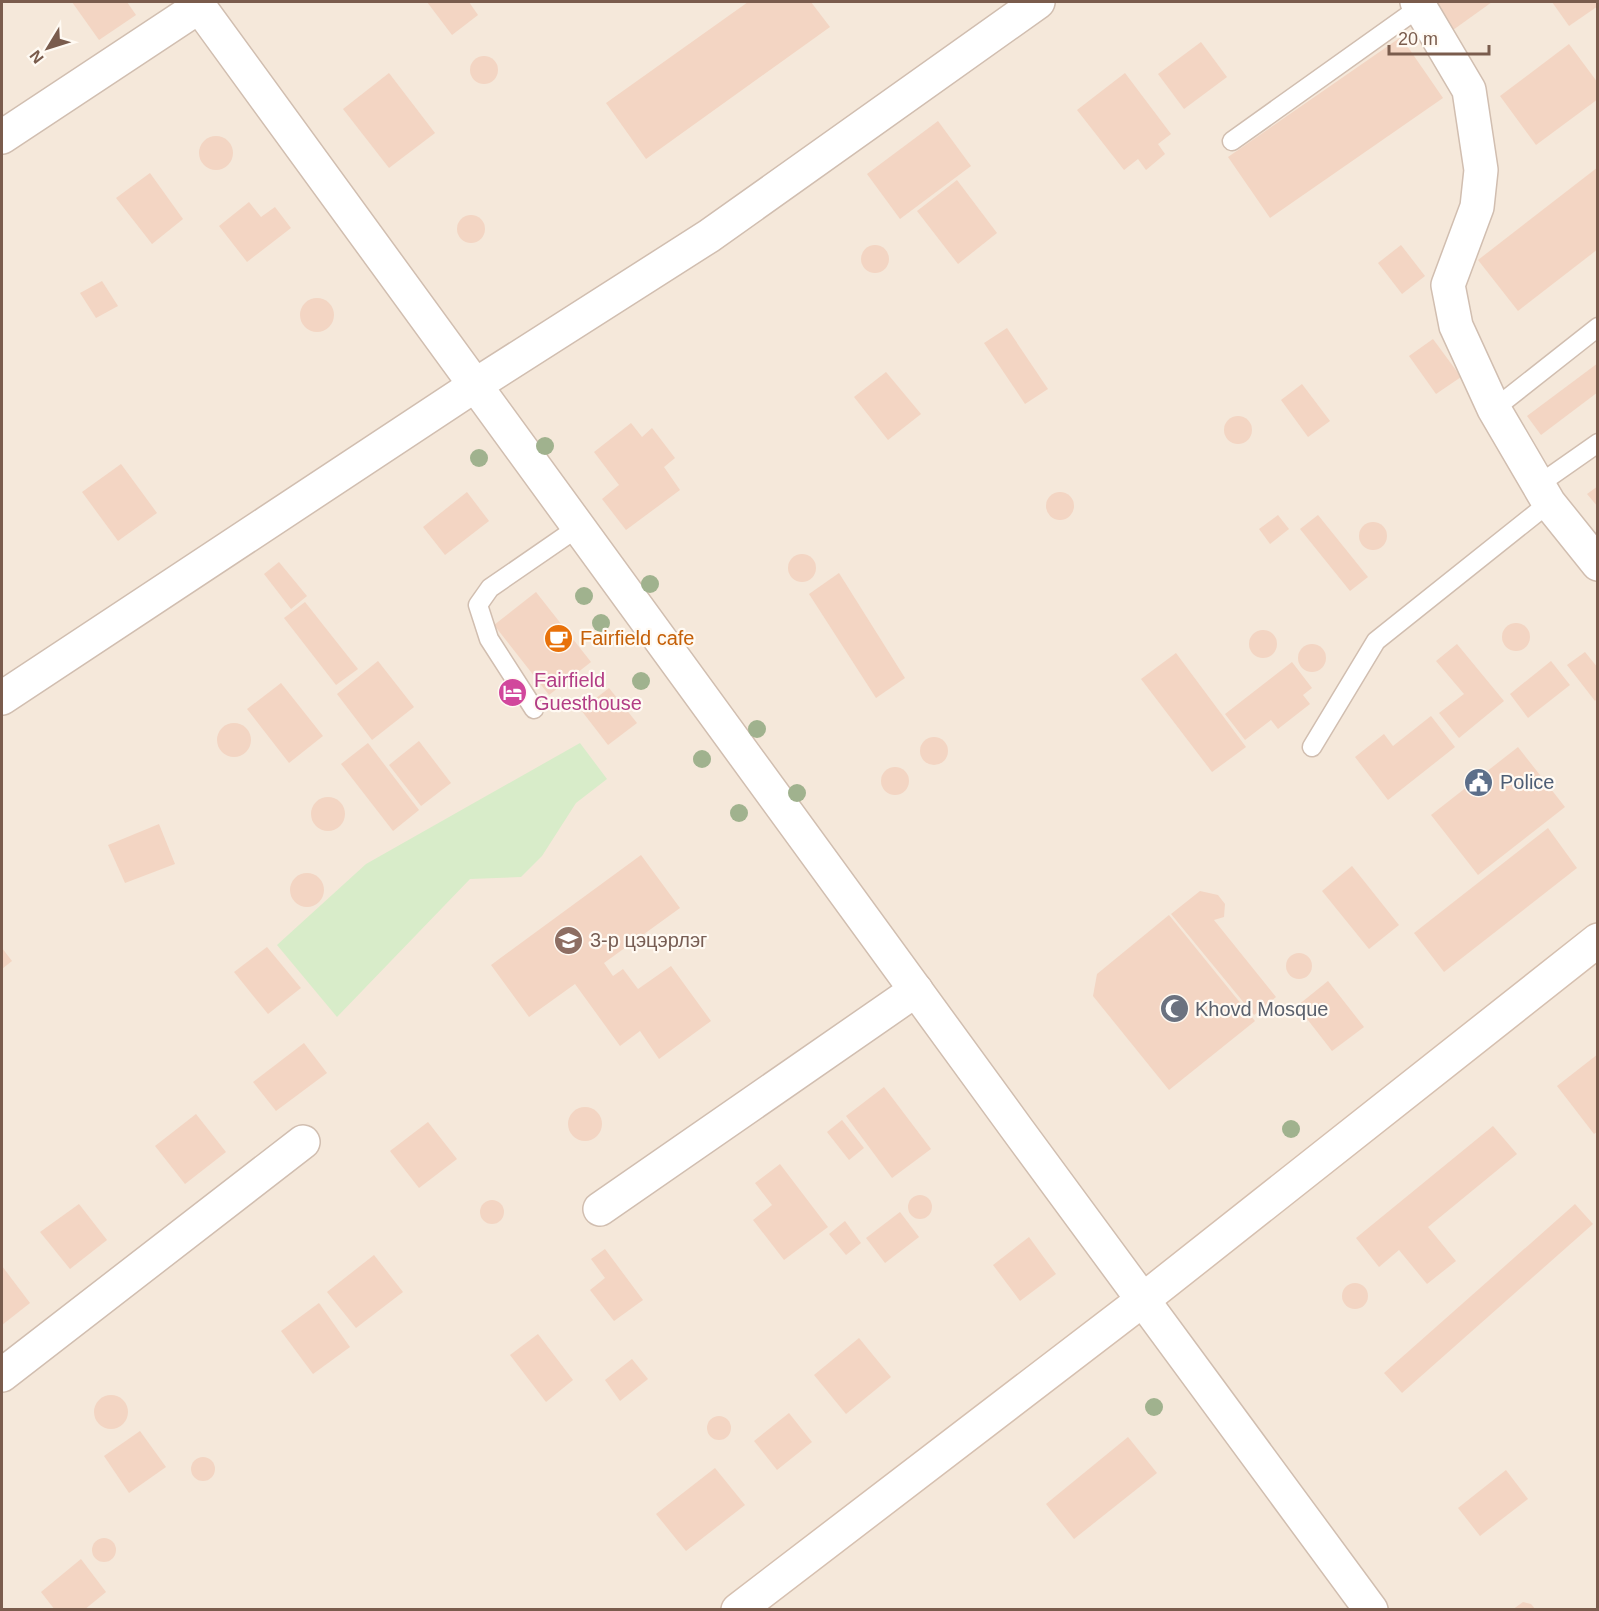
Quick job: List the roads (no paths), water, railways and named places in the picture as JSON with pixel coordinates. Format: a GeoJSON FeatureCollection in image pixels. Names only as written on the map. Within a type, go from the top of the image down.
{"type":"FeatureCollection","features":[{"type":"Feature","properties":{"kind":"street"},"geometry":{"type":"LineString","coordinates":[[2,698],[477,384],[709,236],[1038,2]]}},
{"type":"Feature","properties":{"kind":"street"},"geometry":{"type":"LineString","coordinates":[[2,136],[198,4],[1371,1610]]}},
{"type":"Feature","properties":{"kind":"street"},"geometry":{"type":"LineString","coordinates":[[1418,4],[1469,90],[1481,170],[1477,207],[1448,285],[1456,326],[1494,409],[1543,494],[1598,564]]}},
{"type":"Feature","properties":{"kind":"street"},"geometry":{"type":"LineString","coordinates":[[739,1609],[1144,1299],[1598,940]]}},
{"type":"Feature","properties":{"kind":"street"},"geometry":{"type":"LineString","coordinates":[[600,1209],[916,990]]}},
{"type":"Feature","properties":{"kind":"street"},"geometry":{"type":"LineString","coordinates":[[2,1375],[303,1142]]}},
{"type":"Feature","properties":{"kind":"lane"},"geometry":{"type":"LineString","coordinates":[[1232,141],[1418,4]]}},
{"type":"Feature","properties":{"kind":"lane"},"geometry":{"type":"LineString","coordinates":[[1494,409],[1598,327]]}},
{"type":"Feature","properties":{"kind":"lane"},"geometry":{"type":"LineString","coordinates":[[1312,747],[1376,641],[1598,443]]}},
{"type":"Feature","properties":{"kind":"lane"},"geometry":{"type":"LineString","coordinates":[[534,709],[489,639],[478,605],[490,588],[580,526]]}},
{"type":"Feature","properties":{"kind":"place","name":"Fairfield cafe"},"geometry":{"type":"Point","coordinates":[559,638]}},
{"type":"Feature","properties":{"kind":"place","name":"Fairfield Guesthouse"},"geometry":{"type":"Point","coordinates":[513,692]}},
{"type":"Feature","properties":{"kind":"place","name":"Police"},"geometry":{"type":"Point","coordinates":[1479,782]}},
{"type":"Feature","properties":{"kind":"place","name":"3-р цэцэрлэг"},"geometry":{"type":"Point","coordinates":[569,940]}},
{"type":"Feature","properties":{"kind":"place","name":"Khovd Mosque"},"geometry":{"type":"Point","coordinates":[1174,1009]}}]}
